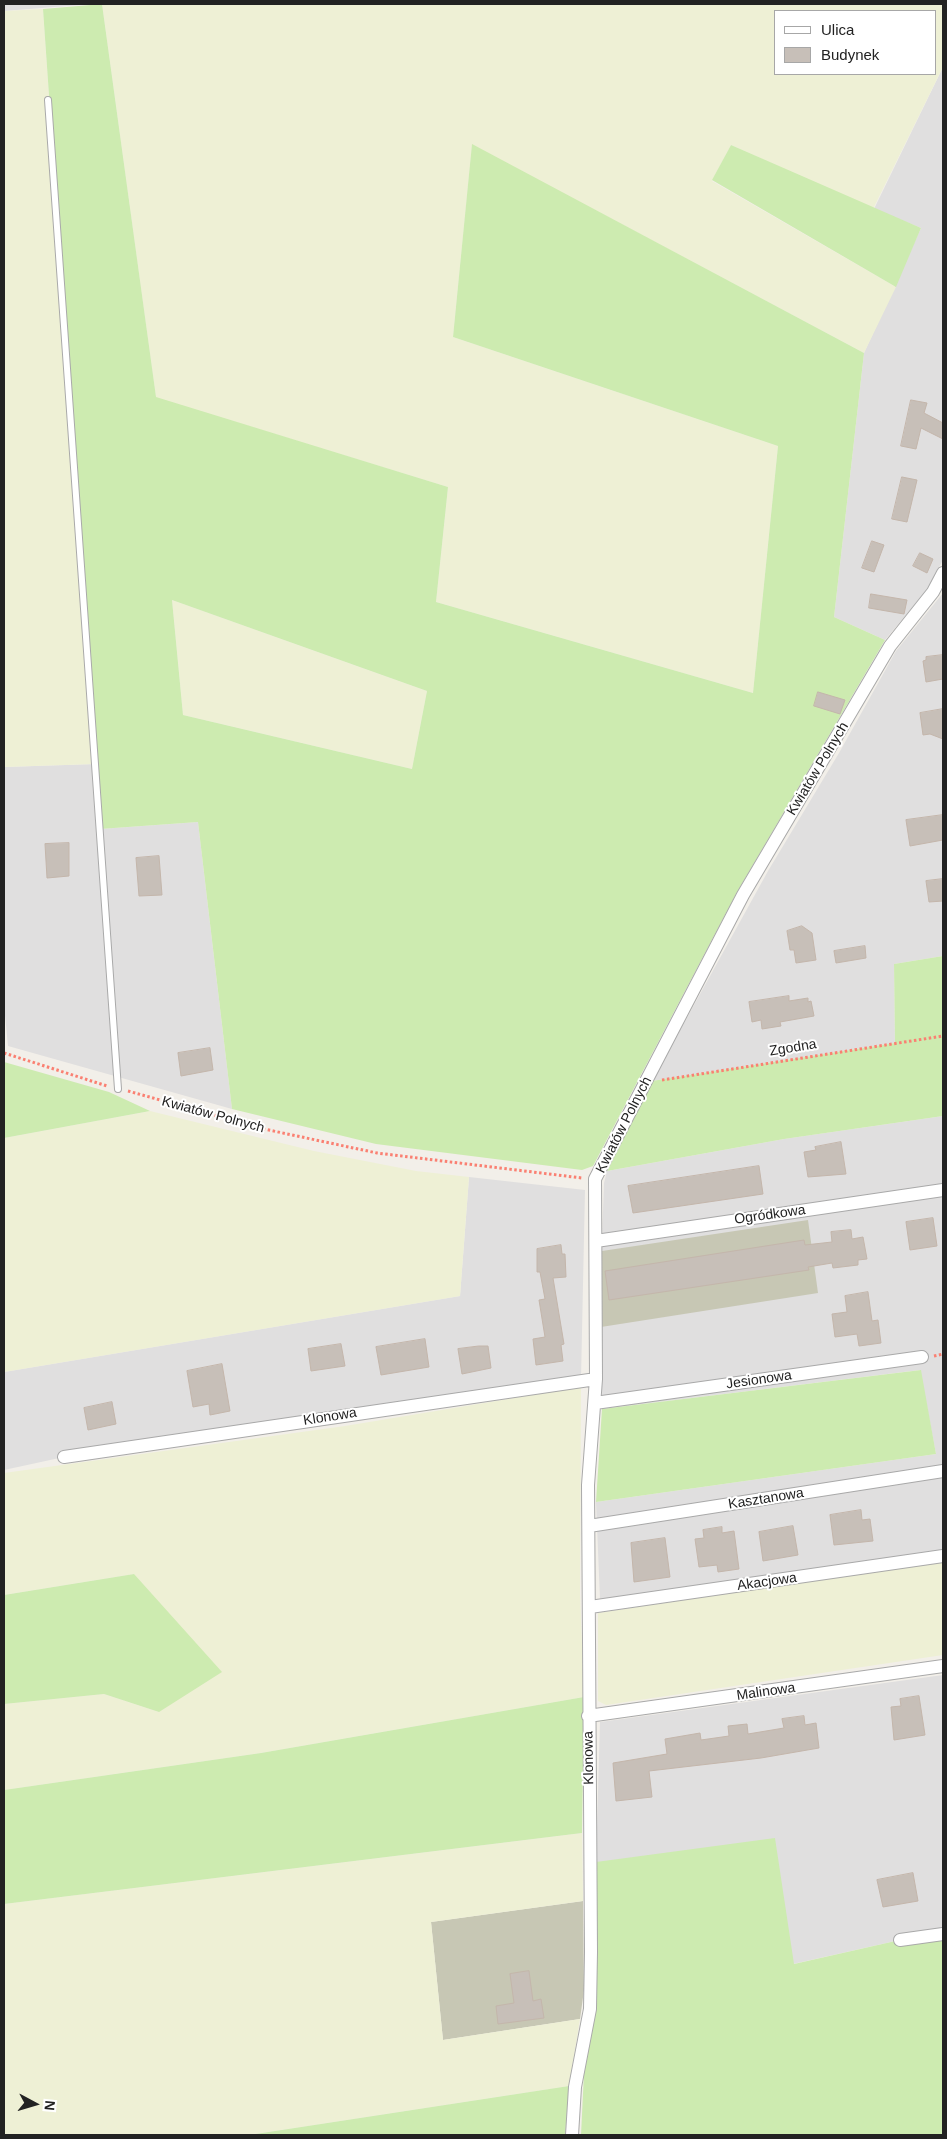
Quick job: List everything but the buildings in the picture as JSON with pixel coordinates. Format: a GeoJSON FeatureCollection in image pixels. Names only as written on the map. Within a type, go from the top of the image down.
{"type":"FeatureCollection","features":[{"type":"Feature","properties":{"kind":"street","name":"Kwiatów Polnych"},"geometry":{"type":"LineString","coordinates":[[595,1179],[748,887],[890,646],[932,592],[943,573]]}},
{"type":"Feature","properties":{"kind":"street","name":"Klonowa"},"geometry":{"type":"LineString","coordinates":[[572,2135],[575,2087],[590,2000],[591,1876],[588,1716],[590,1607],[588,1485],[596,1379],[595,1179]]}},
{"type":"Feature","properties":{"kind":"street","name":"Ogródkowa"},"geometry":{"type":"LineString","coordinates":[[596,1241],[943,1190]]}},
{"type":"Feature","properties":{"kind":"street","name":"Jesionowa"},"geometry":{"type":"LineString","coordinates":[[595,1403],[922,1357]]}},
{"type":"Feature","properties":{"kind":"street","name":"Klonowa"},"geometry":{"type":"LineString","coordinates":[[64,1457],[596,1379]]}},
{"type":"Feature","properties":{"kind":"street","name":"Kasztanowa"},"geometry":{"type":"LineString","coordinates":[[589,1526],[943,1471]]}},
{"type":"Feature","properties":{"kind":"street","name":"Akacjowa"},"geometry":{"type":"LineString","coordinates":[[590,1607],[943,1556]]}},
{"type":"Feature","properties":{"kind":"street","name":"Malinowa"},"geometry":{"type":"LineString","coordinates":[[588,1716],[943,1666]]}},
{"type":"Feature","properties":{"kind":"street"},"geometry":{"type":"LineString","coordinates":[[900,1940],[943,1934]]}},
{"type":"Feature","properties":{"kind":"lane"},"geometry":{"type":"LineString","coordinates":[[48,100],[118,1089]]}},
{"type":"Feature","properties":{"kind":"path","name":"Zgodna"},"geometry":{"type":"LineString","coordinates":[[646,1083],[943,1036]]}},
{"type":"Feature","properties":{"kind":"path","name":"Kwiatów Polnych"},"geometry":{"type":"LineString","coordinates":[[4,1053],[118,1089],[264,1129],[377,1153],[595,1179]]}},
{"type":"Feature","properties":{"kind":"shaded area"},"geometry":{"type":"Polygon","coordinates":[[[4,4],[92,4],[4,11],[4,4]]]}},
{"type":"Feature","properties":{"kind":"shaded area"},"geometry":{"type":"Polygon","coordinates":[[[102,4],[943,4],[943,67],[873,209],[731,145],[712,181],[896,287],[864,353],[472,145],[453,337],[778,446],[753,693],[436,602],[448,487],[156,398],[102,4]]]}},
{"type":"Feature","properties":{"kind":"shaded area"},"geometry":{"type":"Polygon","coordinates":[[[43,9],[95,764],[4,767],[4,11],[43,9]]]}},
{"type":"Feature","properties":{"kind":"shaded area"},"geometry":{"type":"Polygon","coordinates":[[[943,67],[943,560],[926,591],[885,640],[834,617],[864,353],[921,228],[874,209],[943,67]]]}},
{"type":"Feature","properties":{"kind":"shaded area"},"geometry":{"type":"Polygon","coordinates":[[[943,593],[943,956],[894,964],[895,1043],[652,1081],[768,871],[839,753],[896,651],[943,593]]]}},
{"type":"Feature","properties":{"kind":"shaded area"},"geometry":{"type":"Polygon","coordinates":[[[172,600],[427,691],[412,769],[183,715],[172,600]]]}},
{"type":"Feature","properties":{"kind":"shaded area"},"geometry":{"type":"Polygon","coordinates":[[[95,764],[100,829],[198,822],[232,1109],[8,1046],[4,1005],[4,767],[95,764]]]}},
{"type":"Feature","properties":{"kind":"shaded area"},"geometry":{"type":"Polygon","coordinates":[[[150,1111],[314,1151],[416,1171],[469,1177],[460,1296],[4,1372],[4,1138],[150,1111]]]}},
{"type":"Feature","properties":{"kind":"shaded area"},"geometry":{"type":"Polygon","coordinates":[[[943,1116],[943,1552],[600,1599],[596,1502],[936,1454],[920,1370],[602,1409],[602,1240],[604,1183],[607,1171],[784,1139],[943,1116]]]}},
{"type":"Feature","properties":{"kind":"shaded area"},"geometry":{"type":"Polygon","coordinates":[[[469,1177],[585,1190],[581,1379],[64,1457],[4,1470],[4,1372],[460,1296],[469,1177]]]}},
{"type":"Feature","properties":{"kind":"shaded area"},"geometry":{"type":"Polygon","coordinates":[[[808,1220],[818,1293],[601,1327],[602,1251],[808,1220]]]}},
{"type":"Feature","properties":{"kind":"shaded area"},"geometry":{"type":"Polygon","coordinates":[[[581,1387],[580,1593],[584,1697],[261,1753],[4,1790],[4,1704],[104,1694],[159,1712],[134,1574],[4,1595],[4,1473],[345,1426],[581,1387]]]}},
{"type":"Feature","properties":{"kind":"shaded area"},"geometry":{"type":"Polygon","coordinates":[[[943,1560],[943,1655],[606,1705],[598,1701],[598,1613],[943,1560]]]}},
{"type":"Feature","properties":{"kind":"shaded area"},"geometry":{"type":"Polygon","coordinates":[[[943,1675],[943,1934],[900,1940],[793,1964],[596,1862],[600,1722],[943,1675]]]}},
{"type":"Feature","properties":{"kind":"shaded area"},"geometry":{"type":"Polygon","coordinates":[[[582,1833],[583,1901],[431,1922],[443,2040],[580,2019],[569,2086],[249,2135],[4,2135],[4,1904],[582,1833]]]}},
{"type":"Feature","properties":{"kind":"shaded area"},"geometry":{"type":"Polygon","coordinates":[[[583,1901],[584,1990],[580,2019],[443,2040],[431,1922],[583,1901]]]}},
{"type":"Feature","properties":{"kind":"green space"},"geometry":{"type":"Polygon","coordinates":[[[102,4],[156,397],[448,487],[436,602],[753,693],[778,446],[453,337],[472,144],[864,353],[834,617],[885,640],[737,892],[593,1166],[582,1170],[376,1144],[232,1109],[198,822],[100,829],[43,9],[102,4]],[[172,600],[183,715],[412,769],[427,691],[172,600]]]}},
{"type":"Feature","properties":{"kind":"green space"},"geometry":{"type":"Polygon","coordinates":[[[731,145],[921,228],[896,287],[712,180],[731,145]]]}},
{"type":"Feature","properties":{"kind":"green space"},"geometry":{"type":"Polygon","coordinates":[[[943,956],[943,1116],[784,1139],[607,1171],[652,1081],[895,1043],[894,964],[943,956]]]}},
{"type":"Feature","properties":{"kind":"green space"},"geometry":{"type":"Polygon","coordinates":[[[4,1062],[109,1092],[150,1111],[4,1138],[4,1062]]]}},
{"type":"Feature","properties":{"kind":"green space"},"geometry":{"type":"Polygon","coordinates":[[[921,1370],[936,1454],[596,1502],[602,1409],[921,1370]]]}},
{"type":"Feature","properties":{"kind":"green space"},"geometry":{"type":"Polygon","coordinates":[[[134,1574],[222,1672],[159,1712],[104,1694],[4,1704],[4,1595],[134,1574]]]}},
{"type":"Feature","properties":{"kind":"green space"},"geometry":{"type":"Polygon","coordinates":[[[584,1697],[582,1833],[4,1904],[4,1790],[261,1753],[584,1697]]]}},
{"type":"Feature","properties":{"kind":"green space"},"geometry":{"type":"Polygon","coordinates":[[[775,1838],[794,1964],[900,1940],[943,1934],[943,2135],[581,2135],[584,2073],[596,2004],[596,1862],[775,1838]]]}},
{"type":"Feature","properties":{"kind":"green space"},"geometry":{"type":"Polygon","coordinates":[[[569,2086],[565,2135],[249,2135],[569,2086]]]}}]}
